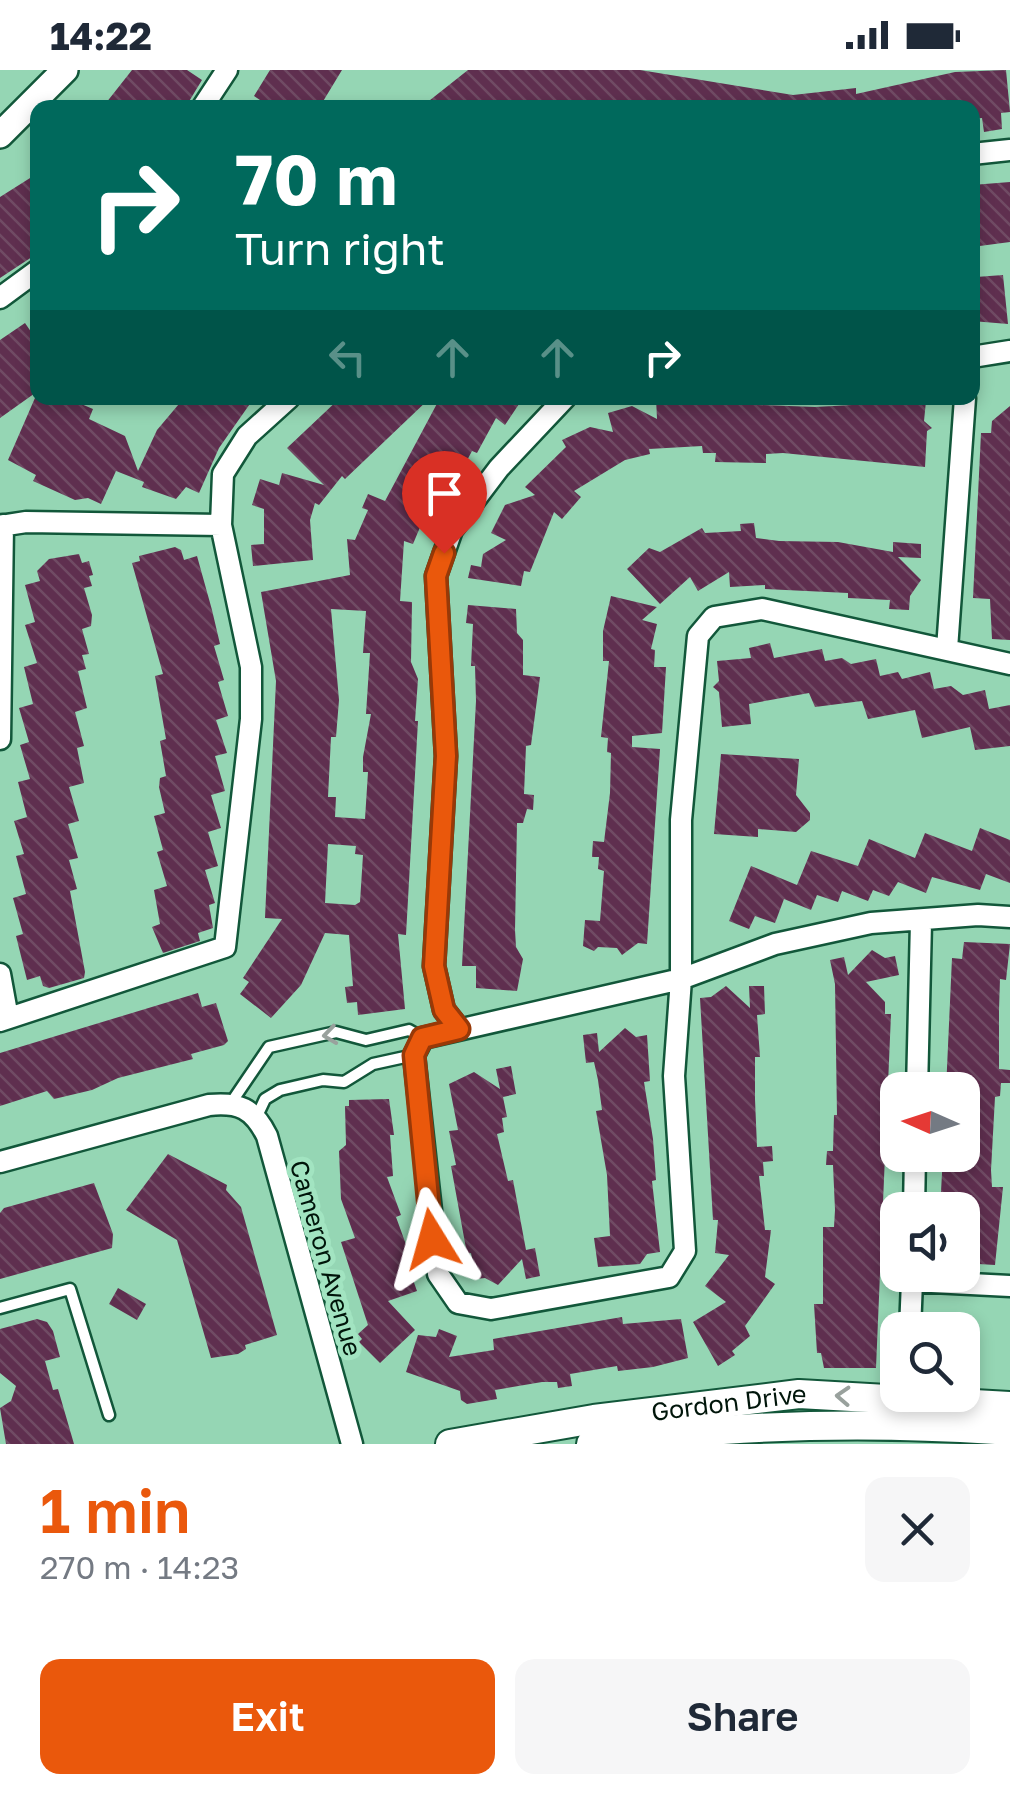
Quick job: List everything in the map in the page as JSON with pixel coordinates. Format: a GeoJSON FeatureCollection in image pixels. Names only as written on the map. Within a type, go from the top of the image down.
{"type":"FeatureCollection","features":[{"type":"Feature","properties":{"kind":"main road","name":"Gordon Drive"},"geometry":{"type":"LineString","coordinates":[[450,1444],[594,1419],[799,1394],[880,1403]]}},
{"type":"Feature","properties":{"kind":"main road","name":"Gordon Drive"},"geometry":{"type":"LineString","coordinates":[[980,1406],[1010,1406]]}},
{"type":"Feature","properties":{"kind":"main road","name":"Gordon Drive"},"geometry":{"type":"LineString","coordinates":[[591,1444],[806,1424],[880,1411]]}},
{"type":"Feature","properties":{"kind":"main road","name":"Gordon Drive"},"geometry":{"type":"LineString","coordinates":[[932,1412],[1010,1430]]}},
{"type":"Feature","properties":{"kind":"street"},"geometry":{"type":"LineString","coordinates":[[34,100],[64,70]]}},
{"type":"Feature","properties":{"kind":"street"},"geometry":{"type":"LineString","coordinates":[[207,100],[228,70]]}},
{"type":"Feature","properties":{"kind":"street"},"geometry":{"type":"LineString","coordinates":[[0,135],[30,105]]}},
{"type":"Feature","properties":{"kind":"street"},"geometry":{"type":"LineString","coordinates":[[980,153],[1010,150]]}},
{"type":"Feature","properties":{"kind":"street"},"geometry":{"type":"LineString","coordinates":[[0,298],[30,276]]}},
{"type":"Feature","properties":{"kind":"street"},"geometry":{"type":"LineString","coordinates":[[980,355],[1010,351]]}},
{"type":"Feature","properties":{"kind":"street"},"geometry":{"type":"LineString","coordinates":[[0,974],[4,1019],[225,947],[251,719],[251,666],[221,525],[223,474],[247,436],[281,405]]}},
{"type":"Feature","properties":{"kind":"street"},"geometry":{"type":"LineString","coordinates":[[459,1029],[444,1010],[434,966],[446,756],[436,576],[452,530],[499,468],[558,405]]}},
{"type":"Feature","properties":{"kind":"street"},"geometry":{"type":"LineString","coordinates":[[947,649],[965,405]]}},
{"type":"Feature","properties":{"kind":"street"},"geometry":{"type":"LineString","coordinates":[[0,739],[2,525],[221,525]]}},
{"type":"Feature","properties":{"kind":"street"},"geometry":{"type":"LineString","coordinates":[[1010,664],[762,609],[714,617],[698,636],[681,820],[681,978],[674,1076],[685,1252],[669,1277],[492,1309],[458,1303],[438,1274],[418,1046],[459,1029],[681,978],[775,944],[870,923],[978,915],[1010,917]]}},
{"type":"Feature","properties":{"kind":"street"},"geometry":{"type":"LineString","coordinates":[[917,1072],[921,922]]}},
{"type":"Feature","properties":{"kind":"street"},"geometry":{"type":"LineString","coordinates":[[0,1162],[209,1104],[231,1102],[256,1116]]}},
{"type":"Feature","properties":{"kind":"street","name":"Cameron Avenue"},"geometry":{"type":"LineString","coordinates":[[256,1116],[266,1136],[352,1444]]}},
{"type":"Feature","properties":{"kind":"street"},"geometry":{"type":"LineString","coordinates":[[980,1284],[1010,1286]]}},
{"type":"Feature","properties":{"kind":"lane"},"geometry":{"type":"LineString","coordinates":[[231,1102],[269,1047],[336,1032],[366,1040],[409,1030],[418,1046],[373,1064],[344,1082],[323,1080],[280,1090],[265,1100],[256,1116]]}},
{"type":"Feature","properties":{"kind":"lane"},"geometry":{"type":"LineString","coordinates":[[0,1308],[70,1289],[109,1415]]}},
{"type":"Feature","properties":{"kind":"building"},"geometry":{"type":"Polygon","coordinates":[[[132,70],[187,70],[202,80],[190,100],[108,100],[132,70]]]}},
{"type":"Feature","properties":{"kind":"building"},"geometry":{"type":"Polygon","coordinates":[[[270,70],[342,70],[324,100],[260,100],[254,96],[270,70]]]}},
{"type":"Feature","properties":{"kind":"building"},"geometry":{"type":"Polygon","coordinates":[[[468,70],[640,70],[793,95],[856,88],[856,94],[955,72],[1006,70],[1010,112],[1001,113],[1002,129],[984,132],[980,100],[430,100],[468,70]]]}},
{"type":"Feature","properties":{"kind":"building"},"geometry":{"type":"Polygon","coordinates":[[[30,178],[30,258],[0,278],[0,197],[30,178]]]}},
{"type":"Feature","properties":{"kind":"building"},"geometry":{"type":"Polygon","coordinates":[[[1010,182],[1010,242],[980,246],[980,184],[1010,182]]]}},
{"type":"Feature","properties":{"kind":"building"},"geometry":{"type":"Polygon","coordinates":[[[1003,275],[1008,324],[980,322],[980,277],[1003,275]]]}},
{"type":"Feature","properties":{"kind":"building"},"geometry":{"type":"Polygon","coordinates":[[[25,323],[30,330],[30,397],[0,418],[0,340],[25,323]]]}},
{"type":"Feature","properties":{"kind":"building"},"geometry":{"type":"Polygon","coordinates":[[[32,405],[84,405],[93,409],[89,419],[125,436],[138,471],[157,430],[178,405],[249,405],[219,448],[199,493],[186,487],[176,499],[142,487],[144,482],[116,471],[101,504],[88,498],[75,500],[33,481],[36,475],[8,460],[32,405]]]}},
{"type":"Feature","properties":{"kind":"building"},"geometry":{"type":"Polygon","coordinates":[[[333,405],[423,405],[345,479],[342,476],[319,505],[315,503],[310,520],[313,560],[253,566],[251,545],[264,544],[264,509],[252,505],[260,479],[279,485],[282,473],[324,485],[287,448],[333,405]]]}},
{"type":"Feature","properties":{"kind":"building"},"geometry":{"type":"Polygon","coordinates":[[[436,405],[518,405],[505,425],[496,418],[477,453],[472,451],[456,481],[452,479],[433,516],[426,513],[413,544],[404,541],[400,601],[412,602],[411,662],[418,679],[406,935],[398,934],[405,1009],[358,1015],[357,1002],[347,1003],[345,987],[353,986],[349,935],[325,933],[301,985],[271,1018],[240,994],[249,982],[243,978],[282,919],[265,918],[276,681],[261,592],[350,575],[347,539],[355,540],[368,510],[362,508],[368,494],[385,501],[436,405]],[[331,609],[339,700],[336,737],[331,737],[328,797],[336,797],[335,817],[365,819],[368,772],[363,772],[363,757],[371,714],[366,714],[370,653],[363,653],[366,611],[331,609]],[[328,844],[325,903],[360,902],[363,855],[355,854],[356,846],[328,844]]]}},
{"type":"Feature","properties":{"kind":"building"},"geometry":{"type":"Polygon","coordinates":[[[656,405],[926,405],[924,421],[932,428],[927,431],[925,467],[783,453],[766,454],[766,463],[715,462],[716,453],[703,453],[702,446],[649,449],[650,454],[625,460],[574,491],[581,497],[562,519],[554,512],[530,572],[524,571],[521,586],[468,578],[471,565],[481,567],[483,554],[506,540],[491,533],[505,505],[535,495],[525,487],[566,447],[562,440],[590,427],[613,432],[608,413],[632,406],[657,419],[656,405]]]}},
{"type":"Feature","properties":{"kind":"building"},"geometry":{"type":"Polygon","coordinates":[[[1010,406],[1010,640],[992,639],[990,599],[973,598],[981,433],[991,433],[992,421],[1010,406]]]}},
{"type":"Feature","properties":{"kind":"building"},"geometry":{"type":"Polygon","coordinates":[[[754,523],[756,538],[779,541],[838,542],[893,552],[893,542],[921,544],[921,558],[898,557],[921,580],[910,596],[909,610],[889,609],[890,600],[848,598],[848,593],[765,589],[765,585],[730,587],[729,572],[698,591],[690,577],[660,604],[627,569],[649,548],[660,552],[702,528],[705,533],[741,531],[740,524],[754,523]]]}},
{"type":"Feature","properties":{"kind":"building"},"geometry":{"type":"Polygon","coordinates":[[[175,547],[181,550],[184,560],[197,556],[212,610],[220,644],[214,646],[224,680],[218,682],[228,716],[216,720],[227,753],[215,756],[225,791],[211,795],[221,828],[208,832],[218,866],[205,870],[215,903],[209,905],[213,928],[198,933],[200,941],[163,953],[152,927],[160,924],[154,890],[167,886],[157,852],[163,850],[154,816],[165,813],[159,787],[160,778],[166,776],[160,741],[166,739],[155,676],[163,674],[132,563],[140,561],[139,556],[175,547]]]}},
{"type":"Feature","properties":{"kind":"building"},"geometry":{"type":"Polygon","coordinates":[[[79,554],[82,563],[89,561],[93,575],[89,576],[92,586],[84,588],[92,615],[91,626],[82,629],[89,654],[82,655],[86,669],[78,671],[87,708],[75,712],[84,746],[77,748],[84,783],[69,787],[79,821],[68,824],[78,858],[69,860],[77,889],[70,891],[85,972],[84,978],[49,988],[43,986],[40,976],[27,980],[16,936],[23,934],[13,898],[26,894],[16,856],[24,854],[14,821],[27,817],[18,782],[30,779],[20,745],[29,742],[19,708],[33,704],[24,667],[37,663],[25,625],[35,622],[25,585],[40,581],[37,571],[49,559],[79,554]]]}},
{"type":"Feature","properties":{"kind":"building"},"geometry":{"type":"Polygon","coordinates":[[[611,596],[657,607],[642,620],[657,624],[651,649],[655,650],[654,667],[666,667],[662,733],[632,736],[632,747],[660,749],[647,944],[638,943],[622,955],[617,948],[598,947],[594,951],[583,946],[585,920],[600,921],[604,871],[598,869],[599,857],[592,857],[593,841],[604,842],[610,793],[611,753],[607,752],[608,738],[601,737],[609,661],[603,661],[603,631],[611,596]]]}},
{"type":"Feature","properties":{"kind":"building"},"geometry":{"type":"Polygon","coordinates":[[[468,605],[516,609],[517,633],[523,640],[523,675],[540,677],[531,745],[526,746],[524,794],[534,795],[533,810],[527,809],[523,823],[517,823],[515,930],[516,947],[523,959],[517,991],[476,988],[476,966],[462,966],[476,701],[475,666],[471,666],[473,624],[466,623],[468,605]]]}},
{"type":"Feature","properties":{"kind":"building"},"geometry":{"type":"Polygon","coordinates":[[[770,643],[774,658],[822,649],[825,661],[842,658],[851,664],[876,659],[880,676],[898,672],[902,679],[930,672],[934,689],[951,686],[963,695],[985,690],[989,709],[1010,705],[1010,746],[975,750],[970,727],[922,738],[915,710],[868,719],[862,701],[815,707],[809,693],[749,704],[751,724],[722,727],[719,692],[713,687],[719,681],[717,661],[751,658],[749,648],[770,643]]]}},
{"type":"Feature","properties":{"kind":"building"},"geometry":{"type":"Polygon","coordinates":[[[721,754],[799,759],[796,795],[810,813],[810,820],[796,832],[758,829],[758,837],[714,834],[721,754]]]}},
{"type":"Feature","properties":{"kind":"building"},"geometry":{"type":"Polygon","coordinates":[[[980,828],[1010,840],[1010,883],[986,874],[980,890],[932,877],[926,893],[898,882],[889,896],[873,890],[868,901],[842,891],[838,902],[817,895],[811,910],[784,899],[775,923],[755,916],[749,929],[729,921],[751,866],[797,885],[811,851],[858,866],[869,839],[915,858],[925,833],[972,851],[980,828]]]}},
{"type":"Feature","properties":{"kind":"building"},"geometry":{"type":"Polygon","coordinates":[[[964,942],[1010,944],[1006,980],[1000,979],[999,1069],[1010,1070],[1010,1083],[1001,1083],[1000,1096],[995,1097],[991,1170],[992,1187],[1003,1187],[995,1265],[980,1264],[980,1192],[941,1192],[942,1172],[980,1172],[980,1072],[947,1072],[952,958],[962,959],[964,942]]]}},
{"type":"Feature","properties":{"kind":"building"},"geometry":{"type":"Polygon","coordinates":[[[872,950],[885,958],[895,956],[899,975],[866,982],[885,1002],[885,1014],[891,1014],[889,1072],[880,1072],[880,1172],[884,1172],[883,1192],[880,1192],[876,1368],[824,1368],[821,1353],[817,1353],[814,1304],[823,1304],[823,1227],[834,1227],[835,1210],[833,1165],[826,1165],[827,1151],[833,1151],[837,1115],[835,984],[830,960],[844,957],[848,975],[872,950]]]}},
{"type":"Feature","properties":{"kind":"building"},"geometry":{"type":"Polygon","coordinates":[[[726,986],[750,1008],[749,986],[764,986],[765,1014],[757,1015],[760,1057],[755,1057],[755,1099],[757,1147],[772,1146],[773,1161],[763,1162],[764,1176],[759,1176],[765,1230],[771,1230],[765,1277],[775,1284],[745,1326],[750,1336],[732,1351],[735,1355],[718,1366],[693,1322],[726,1302],[705,1286],[729,1255],[715,1253],[718,1220],[713,1220],[700,998],[711,997],[726,986]]]}},
{"type":"Feature","properties":{"kind":"building"},"geometry":{"type":"Polygon","coordinates":[[[198,993],[202,1007],[216,1003],[228,1041],[224,1045],[191,1054],[193,1059],[118,1078],[92,1090],[54,1099],[47,1091],[0,1106],[0,1053],[198,993]]]}},
{"type":"Feature","properties":{"kind":"building"},"geometry":{"type":"Polygon","coordinates":[[[625,1028],[636,1037],[647,1035],[650,1081],[644,1082],[653,1139],[656,1180],[652,1181],[660,1252],[647,1254],[640,1264],[598,1267],[594,1238],[610,1236],[607,1175],[596,1111],[602,1110],[598,1080],[594,1062],[586,1063],[583,1035],[597,1033],[599,1052],[625,1028]]]}},
{"type":"Feature","properties":{"kind":"building"},"geometry":{"type":"Polygon","coordinates":[[[511,1066],[516,1094],[503,1097],[507,1117],[502,1118],[504,1132],[497,1134],[508,1181],[513,1180],[526,1250],[535,1248],[540,1276],[526,1279],[522,1259],[498,1285],[485,1278],[476,1279],[471,1253],[467,1254],[451,1166],[456,1165],[449,1131],[458,1130],[449,1084],[474,1072],[500,1089],[496,1069],[511,1066]]]}},
{"type":"Feature","properties":{"kind":"building"},"geometry":{"type":"Polygon","coordinates":[[[389,1099],[394,1135],[390,1135],[393,1176],[387,1177],[401,1215],[396,1217],[408,1250],[403,1252],[417,1291],[388,1301],[415,1330],[380,1363],[359,1342],[362,1339],[358,1334],[368,1325],[341,1242],[355,1238],[341,1199],[339,1151],[346,1145],[345,1106],[349,1106],[349,1100],[389,1099]]]}},
{"type":"Feature","properties":{"kind":"building"},"geometry":{"type":"Polygon","coordinates":[[[168,1154],[227,1185],[226,1190],[241,1207],[277,1335],[245,1345],[246,1349],[238,1354],[211,1358],[177,1240],[126,1210],[168,1154]]]}},
{"type":"Feature","properties":{"kind":"building"},"geometry":{"type":"Polygon","coordinates":[[[94,1183],[113,1234],[112,1248],[0,1279],[0,1213],[4,1208],[94,1183]]]}},
{"type":"Feature","properties":{"kind":"building"},"geometry":{"type":"Polygon","coordinates":[[[118,1288],[146,1304],[137,1320],[109,1304],[118,1288]]]}},
{"type":"Feature","properties":{"kind":"building"},"geometry":{"type":"Polygon","coordinates":[[[622,1317],[623,1324],[681,1319],[688,1358],[653,1367],[618,1371],[617,1366],[570,1374],[572,1386],[558,1388],[557,1382],[542,1382],[495,1390],[497,1399],[467,1404],[461,1400],[460,1391],[406,1372],[418,1335],[436,1337],[439,1329],[457,1336],[449,1357],[494,1350],[493,1339],[622,1317]]]}},
{"type":"Feature","properties":{"kind":"building"},"geometry":{"type":"Polygon","coordinates":[[[37,1319],[47,1322],[53,1331],[60,1357],[45,1361],[53,1390],[58,1389],[74,1444],[6,1444],[0,1408],[11,1401],[16,1386],[0,1373],[0,1329],[37,1319]]]}},
{"type":"Feature","properties":{"kind":"route"},"geometry":{"type":"LineString","coordinates":[[432,1239],[414,1055],[422,1038],[459,1029],[444,1010],[434,966],[446,756],[436,576],[444,553]]}}]}
